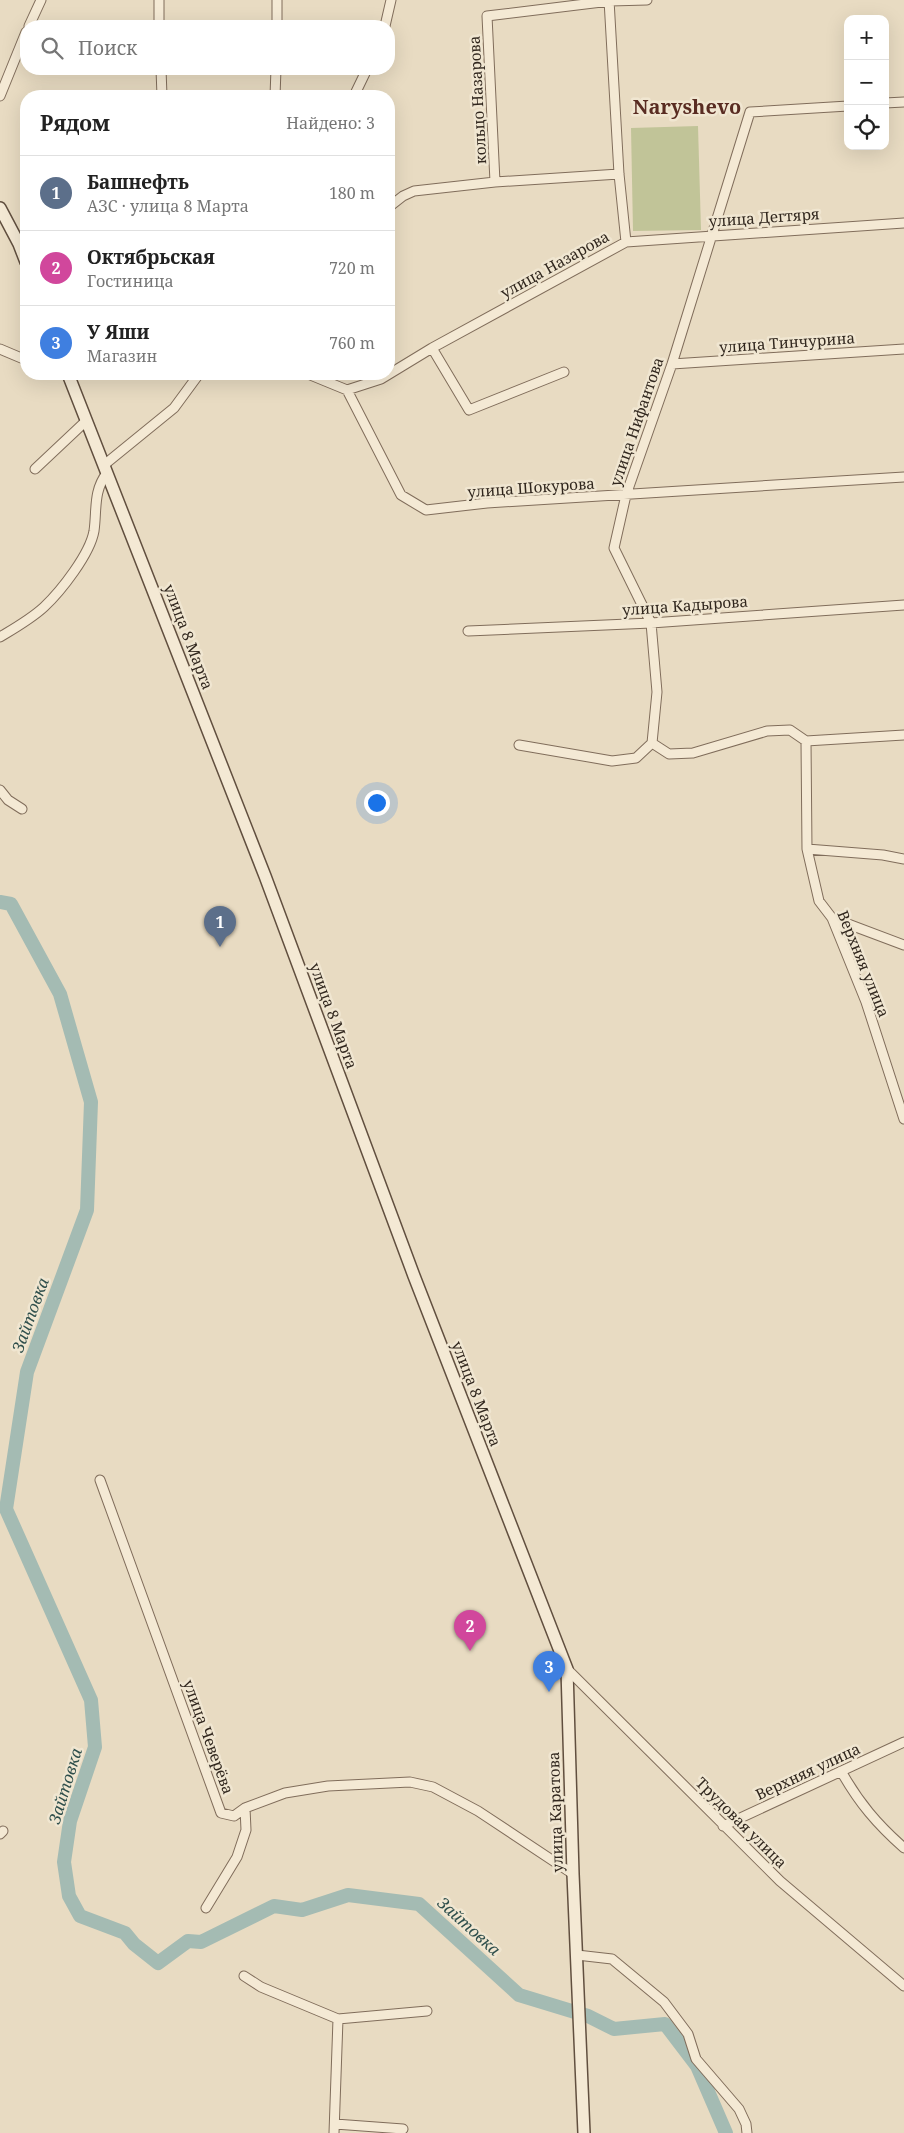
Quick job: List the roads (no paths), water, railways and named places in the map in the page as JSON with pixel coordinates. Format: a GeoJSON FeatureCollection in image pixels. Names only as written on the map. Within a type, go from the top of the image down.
{"type":"FeatureCollection","features":[{"type":"Feature","properties":{"kind":"main road"},"geometry":{"type":"LineString","coordinates":[[0,208],[20,247]]}},
{"type":"Feature","properties":{"kind":"main road","name":"улица 8 Марта"},"geometry":{"type":"LineString","coordinates":[[70,380],[266,876],[414,1276],[567,1669]]}},
{"type":"Feature","properties":{"kind":"main road","name":"улица Каратова"},"geometry":{"type":"LineString","coordinates":[[567,1669],[573,1874],[584,2133]]}},
{"type":"Feature","properties":{"kind":"street"},"geometry":{"type":"LineString","coordinates":[[32,20],[41,0]]}},
{"type":"Feature","properties":{"kind":"street"},"geometry":{"type":"LineString","coordinates":[[159,0],[160,20]]}},
{"type":"Feature","properties":{"kind":"street"},"geometry":{"type":"LineString","coordinates":[[277,0],[277,20]]}},
{"type":"Feature","properties":{"kind":"street"},"geometry":{"type":"LineString","coordinates":[[386,20],[391,0]]}},
{"type":"Feature","properties":{"kind":"street"},"geometry":{"type":"LineString","coordinates":[[609,0],[647,0]]}},
{"type":"Feature","properties":{"kind":"street","name":"улица Назарова"},"geometry":{"type":"LineString","coordinates":[[395,370],[432,348],[626,242],[619,174],[609,0]]}},
{"type":"Feature","properties":{"kind":"street","name":"кольцо Назарова"},"geometry":{"type":"LineString","coordinates":[[609,0],[487,16],[496,182],[619,174]]}},
{"type":"Feature","properties":{"kind":"street"},"geometry":{"type":"LineString","coordinates":[[0,96],[20,47]]}},
{"type":"Feature","properties":{"kind":"street"},"geometry":{"type":"LineString","coordinates":[[161,75],[162,90]]}},
{"type":"Feature","properties":{"kind":"street"},"geometry":{"type":"LineString","coordinates":[[274,90],[276,75]]}},
{"type":"Feature","properties":{"kind":"street"},"geometry":{"type":"LineString","coordinates":[[357,90],[364,75]]}},
{"type":"Feature","properties":{"kind":"street"},"geometry":{"type":"LineString","coordinates":[[889,103],[904,102]]}},
{"type":"Feature","properties":{"kind":"street","name":"улица Нифантова"},"geometry":{"type":"LineString","coordinates":[[652,743],[657,692],[651,623],[614,548],[626,496],[672,364],[750,112],[844,106]]}},
{"type":"Feature","properties":{"kind":"street"},"geometry":{"type":"LineString","coordinates":[[395,202],[402,196],[414,191],[496,182]]}},
{"type":"Feature","properties":{"kind":"street","name":"улица Дегтяря"},"geometry":{"type":"LineString","coordinates":[[626,242],[904,223]]}},
{"type":"Feature","properties":{"kind":"street"},"geometry":{"type":"LineString","coordinates":[[432,348],[469,410],[564,372]]}},
{"type":"Feature","properties":{"kind":"street"},"geometry":{"type":"LineString","coordinates":[[0,349],[20,357]]}},
{"type":"Feature","properties":{"kind":"street","name":"улица Тинчурина"},"geometry":{"type":"LineString","coordinates":[[672,364],[904,349]]}},
{"type":"Feature","properties":{"kind":"street"},"geometry":{"type":"LineString","coordinates":[[0,637],[45,606],[67,580],[91,545],[97,490],[105,469],[174,408],[195,380]]}},
{"type":"Feature","properties":{"kind":"street"},"geometry":{"type":"LineString","coordinates":[[323,380],[347,390]]}},
{"type":"Feature","properties":{"kind":"street","name":"улица Назарова"},"geometry":{"type":"LineString","coordinates":[[347,390],[378,380]]}},
{"type":"Feature","properties":{"kind":"street","name":"улица Шокурова"},"geometry":{"type":"LineString","coordinates":[[347,390],[401,495],[426,510],[487,503],[626,496],[904,477]]}},
{"type":"Feature","properties":{"kind":"street"},"geometry":{"type":"LineString","coordinates":[[35,469],[86,421]]}},
{"type":"Feature","properties":{"kind":"street","name":"улица Кадырова"},"geometry":{"type":"LineString","coordinates":[[468,631],[651,623],[904,605]]}},
{"type":"Feature","properties":{"kind":"street"},"geometry":{"type":"LineString","coordinates":[[519,746],[612,761],[636,758],[652,743],[669,754],[694,753],[767,731],[790,730],[806,741],[904,735]]}},
{"type":"Feature","properties":{"kind":"street","name":"Верхняя улица"},"geometry":{"type":"LineString","coordinates":[[806,741],[807,849],[819,901],[832,918],[866,1002],[904,1119]]}},
{"type":"Feature","properties":{"kind":"street"},"geometry":{"type":"LineString","coordinates":[[0,790],[8,800],[22,810]]}},
{"type":"Feature","properties":{"kind":"street"},"geometry":{"type":"LineString","coordinates":[[807,849],[883,855],[904,859]]}},
{"type":"Feature","properties":{"kind":"street"},"geometry":{"type":"LineString","coordinates":[[832,918],[904,945]]}},
{"type":"Feature","properties":{"kind":"street","name":"улица Чеверёва"},"geometry":{"type":"LineString","coordinates":[[100,1480],[221,1813],[234,1816],[245,1808],[285,1793],[328,1786],[410,1782],[433,1787],[478,1811],[573,1874]]}},
{"type":"Feature","properties":{"kind":"street","name":"Трудовая улица"},"geometry":{"type":"LineString","coordinates":[[567,1669],[780,1881],[904,1986]]}},
{"type":"Feature","properties":{"kind":"street","name":"Верхняя улица"},"geometry":{"type":"LineString","coordinates":[[723,1826],[904,1742]]}},
{"type":"Feature","properties":{"kind":"street"},"geometry":{"type":"LineString","coordinates":[[841,1771],[856,1798],[879,1826],[904,1848]]}},
{"type":"Feature","properties":{"kind":"street"},"geometry":{"type":"LineString","coordinates":[[206,1908],[238,1857],[246,1830],[245,1808]]}},
{"type":"Feature","properties":{"kind":"street"},"geometry":{"type":"LineString","coordinates":[[577,1955],[612,1960],[664,2002],[688,2034],[696,2058],[739,2109],[746,2124],[747,2133]]}},
{"type":"Feature","properties":{"kind":"street"},"geometry":{"type":"LineString","coordinates":[[244,1976],[261,1987],[338,2019],[427,2011]]}},
{"type":"Feature","properties":{"kind":"street"},"geometry":{"type":"LineString","coordinates":[[338,2019],[334,2128],[403,2129]]}},
{"type":"Feature","properties":{"kind":"waterway","name":"Зайтовка"},"geometry":{"type":"LineString","coordinates":[[0,902],[11,904],[60,994],[91,1102],[87,1210],[27,1372],[6,1509],[91,1700],[95,1747],[70,1821],[64,1862],[69,1896],[80,1916],[125,1933],[134,1944],[158,1963],[188,1941],[201,1942],[274,1906],[302,1910],[348,1895],[419,1904],[519,1995],[588,2016],[614,2029],[665,2024],[697,2066],[726,2133]]}},
{"type":"Feature","properties":{"kind":"place","name":"Башнефть"},"geometry":{"type":"Point","coordinates":[220,947]}},
{"type":"Feature","properties":{"kind":"place","name":"Октябрьская"},"geometry":{"type":"Point","coordinates":[470,1651]}},
{"type":"Feature","properties":{"kind":"place","name":"У Яши"},"geometry":{"type":"Point","coordinates":[549,1692]}},
{"type":"Feature","properties":{"kind":"district","name":"Naryshevo"},"geometry":{"type":"Point","coordinates":[687,107]}}]}
